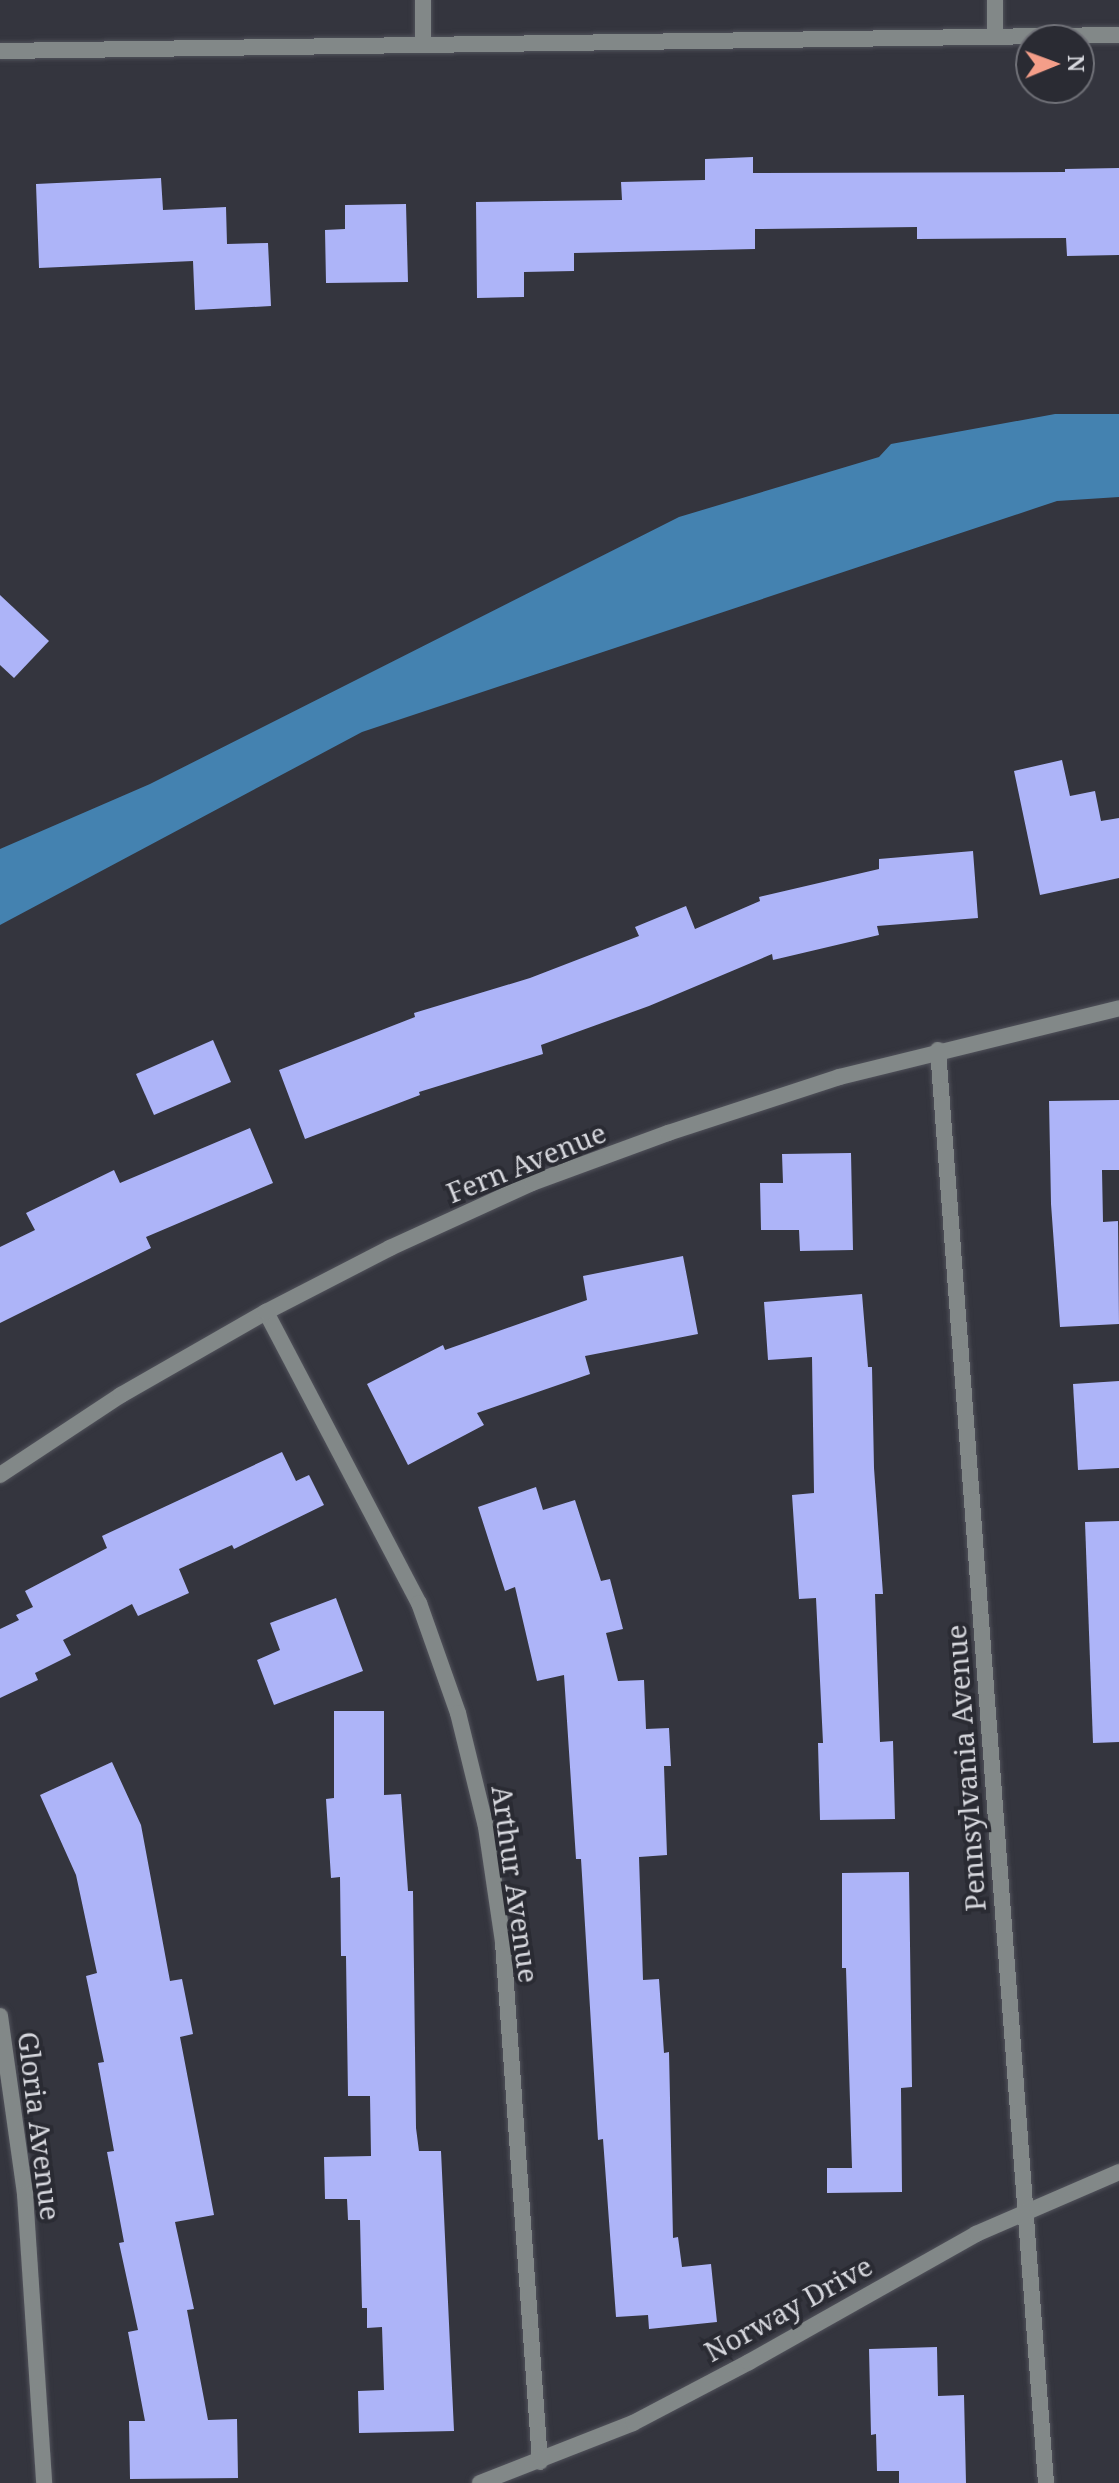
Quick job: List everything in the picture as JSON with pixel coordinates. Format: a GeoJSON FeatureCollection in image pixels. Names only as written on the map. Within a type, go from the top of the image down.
{"type":"FeatureCollection","features":[{"type":"Feature","properties":{"kind":"street"},"geometry":{"type":"LineString","coordinates":[[423,0],[423,45]]}},
{"type":"Feature","properties":{"kind":"street"},"geometry":{"type":"LineString","coordinates":[[995,0],[995,36]]}},
{"type":"Feature","properties":{"kind":"street"},"geometry":{"type":"LineString","coordinates":[[0,51],[1119,35]]}},
{"type":"Feature","properties":{"kind":"street","name":"Fern Avenue"},"geometry":{"type":"LineString","coordinates":[[0,1475],[121,1395],[266,1312],[390,1248],[532,1183],[810,1086],[938,1050],[1119,1008]]}},
{"type":"Feature","properties":{"kind":"street","name":"Pennsylvania Avenue"},"geometry":{"type":"LineString","coordinates":[[938,1050],[1023,2212],[1046,2483]]}},
{"type":"Feature","properties":{"kind":"street","name":"Arthur Avenue"},"geometry":{"type":"LineString","coordinates":[[266,1312],[419,1603],[458,1713],[483,1812],[503,1942],[540,2462]]}},
{"type":"Feature","properties":{"kind":"street","name":"Gloria Avenue"},"geometry":{"type":"LineString","coordinates":[[0,2016],[25,2194],[44,2483]]}},
{"type":"Feature","properties":{"kind":"street","name":"Norway Drive"},"geometry":{"type":"LineString","coordinates":[[480,2483],[633,2423],[749,2362],[885,2283],[1023,2212],[1119,2172]]}},
{"type":"Feature","properties":{"kind":"water"},"geometry":{"type":"Polygon","coordinates":[[[1055,414],[1119,414],[1119,497],[1057,501],[362,732],[0,925],[0,849],[150,784],[679,517],[879,457],[891,444],[1055,414]]]}},
{"type":"Feature","properties":{"kind":"building"},"geometry":{"type":"Polygon","coordinates":[[[753,157],[753,173],[1065,172],[1065,169],[1119,168],[1119,255],[1067,256],[1066,238],[917,239],[917,227],[755,229],[755,249],[574,253],[574,271],[524,272],[524,297],[477,298],[476,202],[622,200],[621,182],[705,180],[705,159],[753,157]]]}},
{"type":"Feature","properties":{"kind":"building"},"geometry":{"type":"Polygon","coordinates":[[[161,178],[163,210],[226,207],[227,244],[268,243],[271,306],[195,310],[193,261],[39,268],[36,184],[161,178]]]}},
{"type":"Feature","properties":{"kind":"building"},"geometry":{"type":"Polygon","coordinates":[[[406,204],[408,282],[326,283],[325,230],[345,229],[345,205],[406,204]]]}},
{"type":"Feature","properties":{"kind":"building"},"geometry":{"type":"Polygon","coordinates":[[[0,595],[49,641],[14,678],[0,665],[0,595]]]}},
{"type":"Feature","properties":{"kind":"building"},"geometry":{"type":"Polygon","coordinates":[[[1062,760],[1070,796],[1095,791],[1101,821],[1119,818],[1119,878],[1040,895],[1014,771],[1062,760]]]}},
{"type":"Feature","properties":{"kind":"building"},"geometry":{"type":"Polygon","coordinates":[[[973,851],[978,918],[877,926],[879,935],[773,960],[772,954],[649,1006],[541,1045],[543,1054],[419,1092],[420,1095],[305,1139],[279,1070],[415,1017],[414,1013],[530,978],[639,936],[635,927],[686,906],[695,929],[760,901],[759,897],[879,869],[879,859],[973,851]]]}},
{"type":"Feature","properties":{"kind":"building"},"geometry":{"type":"Polygon","coordinates":[[[213,1040],[231,1082],[154,1115],[136,1074],[213,1040]]]}},
{"type":"Feature","properties":{"kind":"building"},"geometry":{"type":"Polygon","coordinates":[[[1119,1100],[1119,1170],[1102,1170],[1103,1222],[1118,1221],[1119,1324],[1060,1327],[1051,1204],[1049,1101],[1119,1100]]]}},
{"type":"Feature","properties":{"kind":"building"},"geometry":{"type":"Polygon","coordinates":[[[250,1128],[273,1183],[146,1237],[151,1248],[0,1323],[0,1247],[35,1230],[26,1213],[114,1170],[120,1183],[250,1128]]]}},
{"type":"Feature","properties":{"kind":"building"},"geometry":{"type":"Polygon","coordinates":[[[851,1153],[853,1250],[800,1251],[799,1230],[761,1230],[760,1183],[783,1183],[782,1154],[851,1153]]]}},
{"type":"Feature","properties":{"kind":"building"},"geometry":{"type":"Polygon","coordinates":[[[683,1256],[698,1334],[585,1356],[590,1374],[477,1413],[484,1425],[408,1465],[367,1384],[443,1345],[445,1350],[587,1300],[583,1276],[683,1256]]]}},
{"type":"Feature","properties":{"kind":"building"},"geometry":{"type":"Polygon","coordinates":[[[862,1294],[868,1367],[872,1367],[874,1468],[883,1594],[875,1594],[880,1742],[893,1741],[895,1819],[820,1820],[818,1743],[823,1743],[816,1598],[799,1599],[792,1495],[814,1493],[812,1357],[768,1360],[764,1302],[862,1294]]]}},
{"type":"Feature","properties":{"kind":"building"},"geometry":{"type":"Polygon","coordinates":[[[1119,1381],[1119,1468],[1078,1470],[1073,1384],[1119,1381]]]}},
{"type":"Feature","properties":{"kind":"building"},"geometry":{"type":"Polygon","coordinates":[[[282,1452],[296,1481],[309,1475],[324,1505],[234,1549],[232,1545],[179,1569],[189,1593],[138,1616],[132,1604],[63,1640],[71,1655],[35,1673],[38,1680],[0,1698],[0,1629],[19,1620],[16,1615],[33,1607],[25,1591],[107,1548],[102,1536],[282,1452]]]}},
{"type":"Feature","properties":{"kind":"building"},"geometry":{"type":"Polygon","coordinates":[[[536,1487],[543,1510],[575,1500],[601,1581],[610,1579],[623,1629],[606,1633],[618,1681],[644,1680],[646,1729],[669,1728],[671,1766],[664,1766],[667,1855],[639,1857],[643,1980],[659,1979],[664,2053],[669,2052],[673,2238],[678,2237],[682,2267],[711,2264],[717,2322],[649,2329],[648,2315],[616,2317],[603,2139],[598,2140],[581,1859],[576,1859],[564,1675],[537,1681],[515,1587],[505,1591],[478,1507],[536,1487]]]}},
{"type":"Feature","properties":{"kind":"building"},"geometry":{"type":"Polygon","coordinates":[[[1119,1521],[1119,1742],[1093,1743],[1085,1522],[1119,1521]]]}},
{"type":"Feature","properties":{"kind":"building"},"geometry":{"type":"Polygon","coordinates":[[[336,1598],[363,1671],[274,1705],[257,1660],[280,1650],[270,1623],[336,1598]]]}},
{"type":"Feature","properties":{"kind":"building"},"geometry":{"type":"Polygon","coordinates":[[[334,1711],[384,1711],[384,1795],[401,1794],[408,1891],[413,1891],[416,2128],[419,2151],[441,2151],[454,2431],[359,2433],[358,2391],[384,2390],[382,2327],[367,2328],[367,2308],[362,2308],[360,2220],[348,2220],[347,2199],[325,2199],[324,2157],[371,2156],[370,2096],[348,2096],[346,1956],[341,1956],[340,1877],[331,1878],[326,1799],[334,1798],[334,1711]]]}},
{"type":"Feature","properties":{"kind":"building"},"geometry":{"type":"Polygon","coordinates":[[[112,1762],[141,1825],[170,1981],[182,1979],[193,2034],[180,2037],[214,2215],[175,2222],[194,2309],[187,2310],[208,2420],[237,2419],[238,2478],[130,2479],[129,2421],[145,2421],[128,2332],[138,2330],[119,2243],[124,2242],[107,2152],[114,2151],[98,2063],[104,2062],[86,1976],[97,1973],[76,1875],[40,1795],[112,1762]]]}},
{"type":"Feature","properties":{"kind":"building"},"geometry":{"type":"Polygon","coordinates":[[[909,1872],[912,2087],[901,2088],[902,2192],[827,2193],[827,2168],[852,2168],[846,1968],[842,1968],[842,1873],[909,1872]]]}},
{"type":"Feature","properties":{"kind":"building"},"geometry":{"type":"Polygon","coordinates":[[[937,2347],[938,2396],[964,2395],[966,2483],[899,2483],[899,2471],[877,2471],[876,2434],[871,2435],[869,2349],[937,2347]]]}}]}
